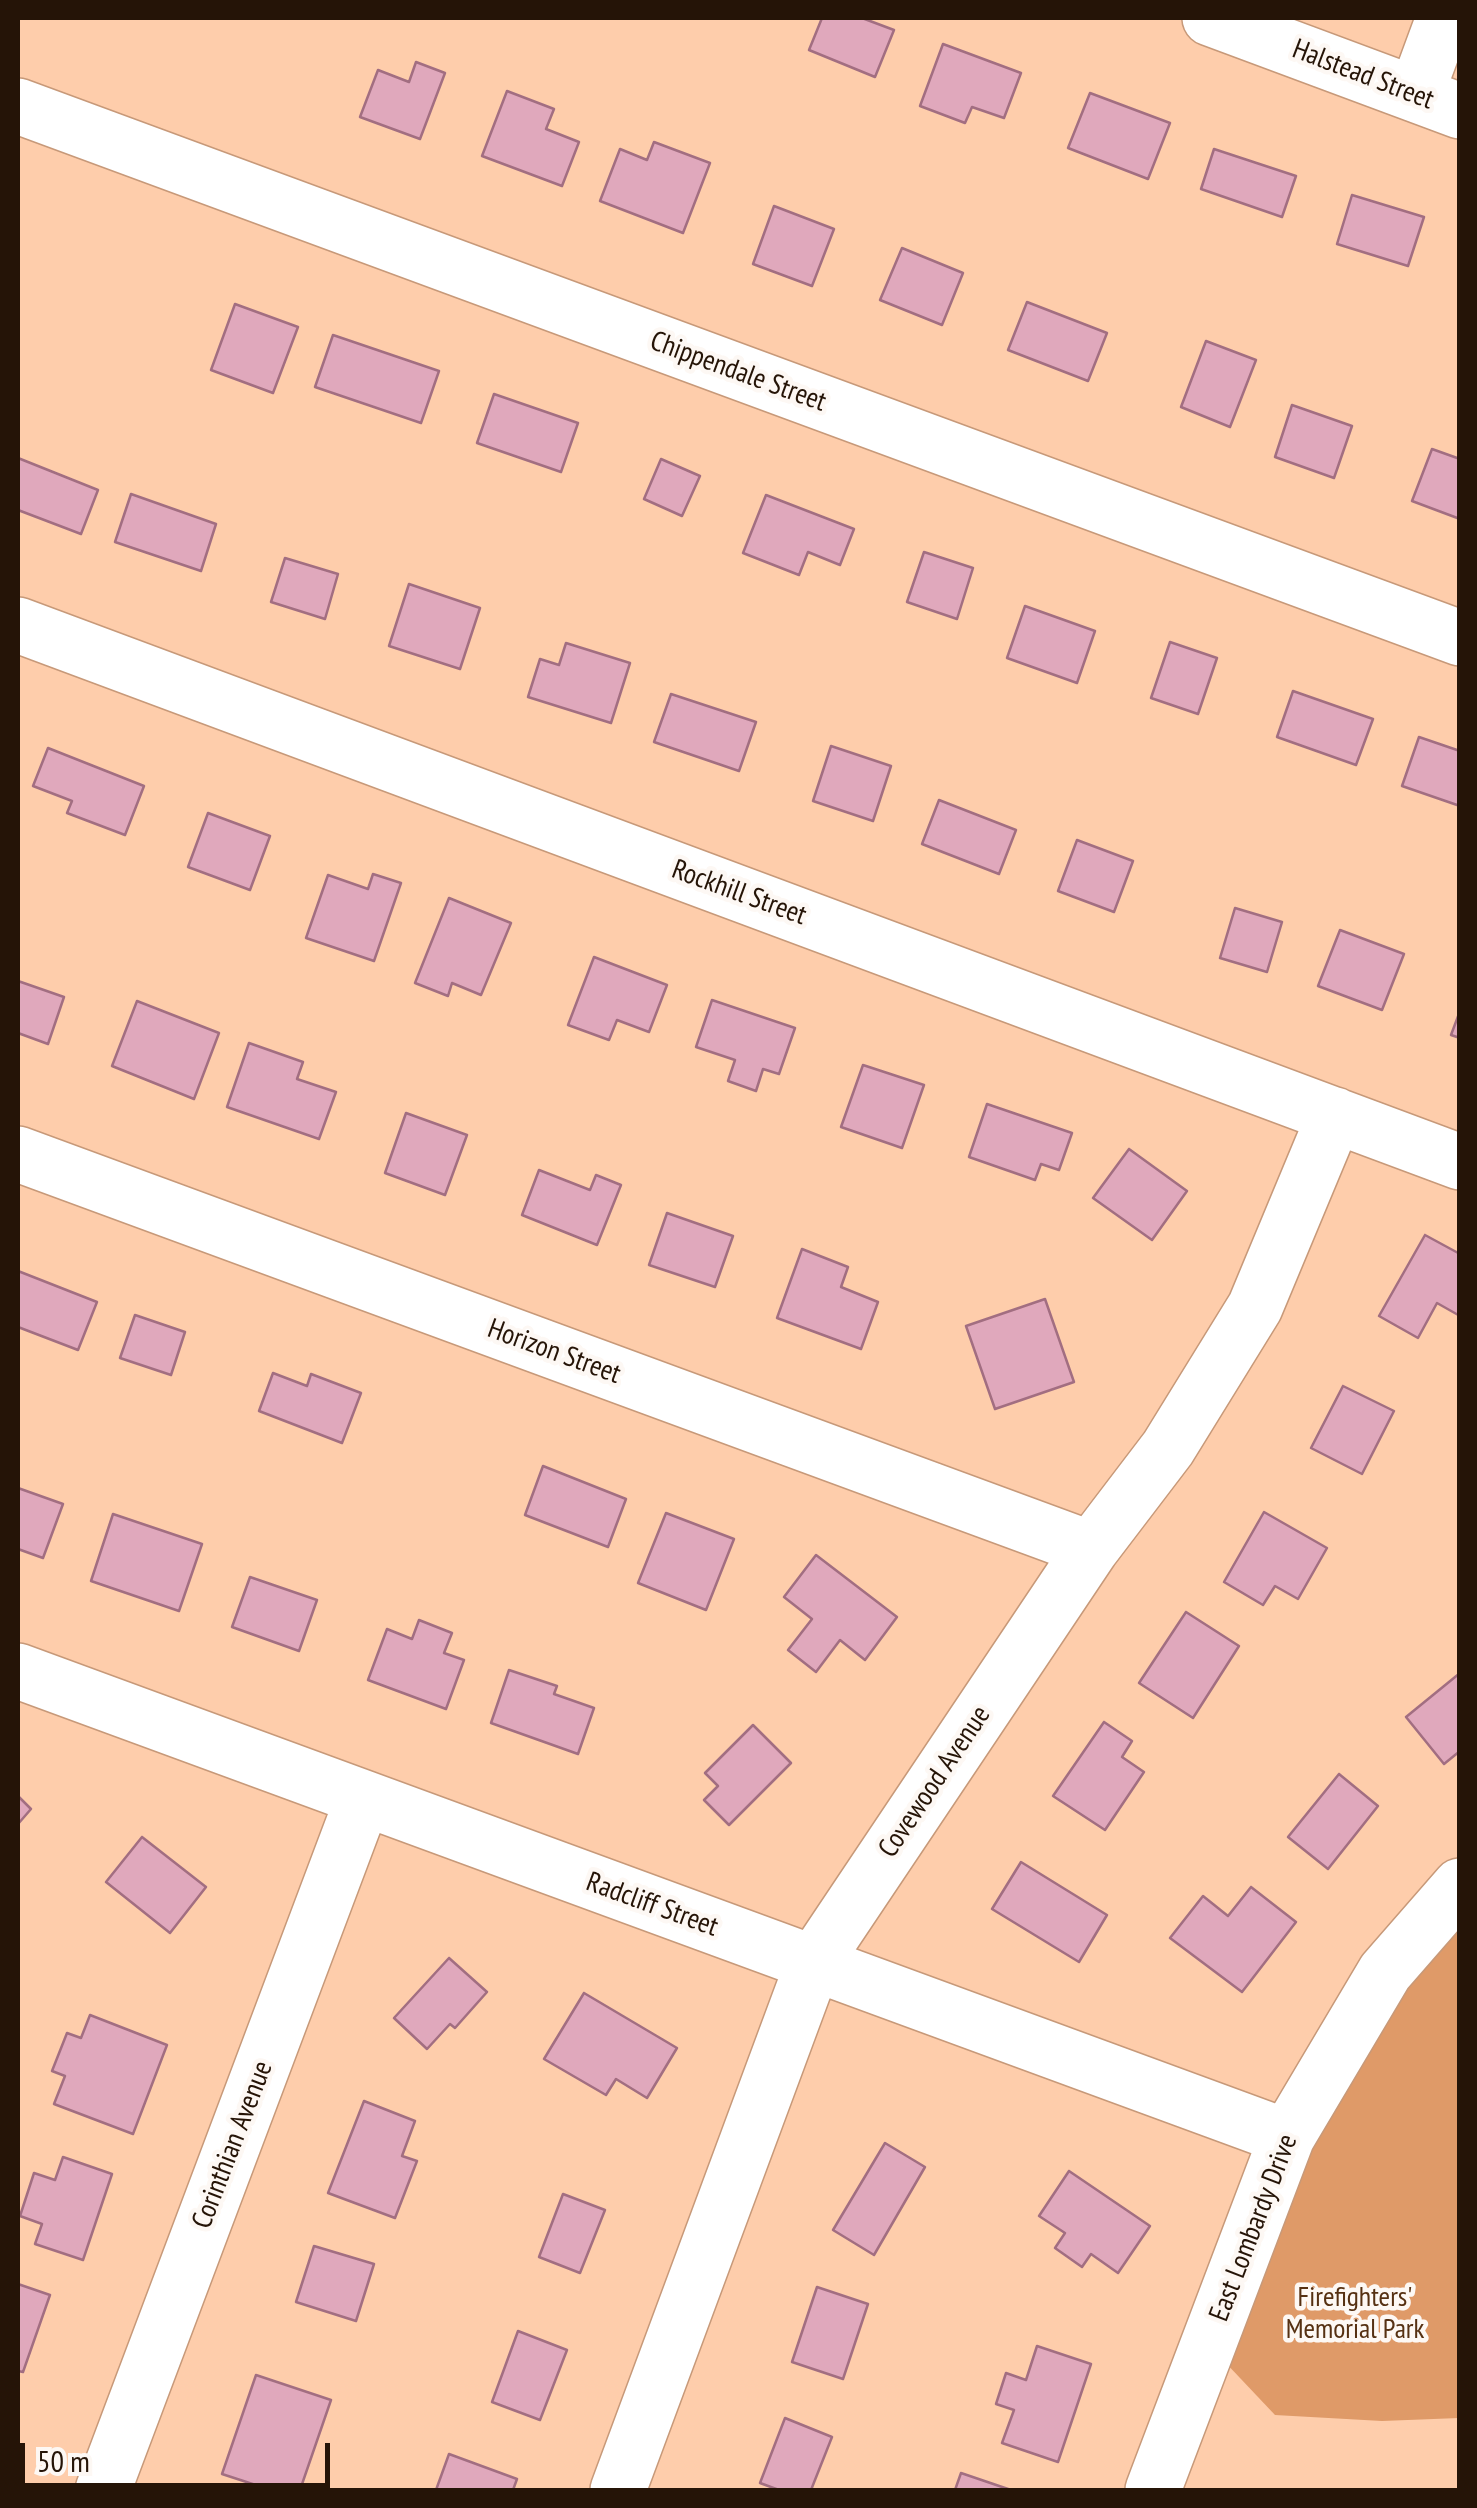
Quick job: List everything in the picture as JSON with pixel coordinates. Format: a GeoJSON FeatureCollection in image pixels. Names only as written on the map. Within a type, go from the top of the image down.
{"type":"FeatureCollection","features":[{"type":"Feature","properties":{"kind":"street","name":"Halstead Street"},"geometry":{"type":"LineString","coordinates":[[1210,18],[1438,103]]}},
{"type":"Feature","properties":{"kind":"street"},"geometry":{"type":"LineString","coordinates":[[1438,103],[1444,18]]}},
{"type":"Feature","properties":{"kind":"street","name":"Chippendale Street"},"geometry":{"type":"LineString","coordinates":[[18,106],[1460,638]]}},
{"type":"Feature","properties":{"kind":"street","name":"Rockhill Street"},"geometry":{"type":"LineString","coordinates":[[18,625],[1460,1162]]}},
{"type":"Feature","properties":{"kind":"street","name":"Covewood Avenue"},"geometry":{"type":"LineString","coordinates":[[618,2490],[813,1964],[1090,1550],[1168,1448],[1255,1307],[1335,1115]]}},
{"type":"Feature","properties":{"kind":"street","name":"Horizon Street"},"geometry":{"type":"LineString","coordinates":[[18,1154],[1090,1550]]}},
{"type":"Feature","properties":{"kind":"street","name":"Radcliff Street"},"geometry":{"type":"LineString","coordinates":[[18,1671],[1287,2138]]}},
{"type":"Feature","properties":{"kind":"street","name":"Corinthian Avenue"},"geometry":{"type":"LineString","coordinates":[[102,2490],[363,1799]]}},
{"type":"Feature","properties":{"kind":"street","name":"East Lombardy Drive"},"geometry":{"type":"LineString","coordinates":[[1154,2490],[1287,2138],[1385,1972],[1460,1886]]}},
{"type":"Feature","properties":{"kind":"green space","name":"Firefighters' Memorial Park"},"geometry":{"type":"Polygon","coordinates":[[[1459,1923],[1459,2418],[1382,2421],[1275,2415],[1223,2360],[1326,2108],[1425,1962],[1459,1923]]]}},
{"type":"Feature","properties":{"kind":"building"},"geometry":{"type":"Polygon","coordinates":[[[822,18],[862,18],[894,30],[875,77],[809,50],[822,18]]]}},
{"type":"Feature","properties":{"kind":"building"},"geometry":{"type":"Polygon","coordinates":[[[943,44],[1021,73],[1004,118],[972,107],[965,123],[920,106],[943,44]]]}},
{"type":"Feature","properties":{"kind":"building"},"geometry":{"type":"Polygon","coordinates":[[[416,62],[445,73],[420,139],[360,117],[378,70],[409,82],[416,62]]]}},
{"type":"Feature","properties":{"kind":"building"},"geometry":{"type":"Polygon","coordinates":[[[507,91],[554,109],[546,129],[579,142],[562,186],[482,156],[507,91]]]}},
{"type":"Feature","properties":{"kind":"building"},"geometry":{"type":"Polygon","coordinates":[[[1090,93],[1170,123],[1148,179],[1068,148],[1090,93]]]}},
{"type":"Feature","properties":{"kind":"building"},"geometry":{"type":"Polygon","coordinates":[[[654,142],[710,163],[683,233],[600,201],[620,149],[647,160],[654,142]]]}},
{"type":"Feature","properties":{"kind":"building"},"geometry":{"type":"Polygon","coordinates":[[[1214,149],[1296,176],[1282,217],[1201,189],[1214,149]]]}},
{"type":"Feature","properties":{"kind":"building"},"geometry":{"type":"Polygon","coordinates":[[[1352,195],[1424,217],[1408,266],[1337,244],[1352,195]]]}},
{"type":"Feature","properties":{"kind":"building"},"geometry":{"type":"Polygon","coordinates":[[[774,206],[834,229],[812,286],[753,264],[774,206]]]}},
{"type":"Feature","properties":{"kind":"building"},"geometry":{"type":"Polygon","coordinates":[[[902,248],[963,273],[942,325],[880,300],[902,248]]]}},
{"type":"Feature","properties":{"kind":"building"},"geometry":{"type":"Polygon","coordinates":[[[1027,302],[1107,333],[1088,381],[1008,350],[1027,302]]]}},
{"type":"Feature","properties":{"kind":"building"},"geometry":{"type":"Polygon","coordinates":[[[235,304],[298,327],[273,393],[211,370],[235,304]]]}},
{"type":"Feature","properties":{"kind":"building"},"geometry":{"type":"Polygon","coordinates":[[[333,335],[439,371],[421,423],[315,387],[333,335]]]}},
{"type":"Feature","properties":{"kind":"building"},"geometry":{"type":"Polygon","coordinates":[[[1206,341],[1256,360],[1230,427],[1181,407],[1206,341]]]}},
{"type":"Feature","properties":{"kind":"building"},"geometry":{"type":"Polygon","coordinates":[[[494,394],[578,423],[561,472],[477,443],[494,394]]]}},
{"type":"Feature","properties":{"kind":"building"},"geometry":{"type":"Polygon","coordinates":[[[1292,405],[1352,426],[1334,478],[1275,457],[1292,405]]]}},
{"type":"Feature","properties":{"kind":"building"},"geometry":{"type":"Polygon","coordinates":[[[1432,449],[1460,459],[1460,519],[1412,501],[1432,449]]]}},
{"type":"Feature","properties":{"kind":"building"},"geometry":{"type":"Polygon","coordinates":[[[18,458],[98,490],[81,534],[18,510],[18,458]]]}},
{"type":"Feature","properties":{"kind":"building"},"geometry":{"type":"Polygon","coordinates":[[[661,459],[700,476],[682,516],[644,499],[661,459]]]}},
{"type":"Feature","properties":{"kind":"building"},"geometry":{"type":"Polygon","coordinates":[[[131,494],[216,524],[201,571],[115,542],[131,494]]]}},
{"type":"Feature","properties":{"kind":"building"},"geometry":{"type":"Polygon","coordinates":[[[766,495],[854,529],[840,565],[808,552],[799,575],[743,553],[766,495]]]}},
{"type":"Feature","properties":{"kind":"building"},"geometry":{"type":"Polygon","coordinates":[[[924,552],[973,568],[957,619],[907,602],[924,552]]]}},
{"type":"Feature","properties":{"kind":"building"},"geometry":{"type":"Polygon","coordinates":[[[285,558],[338,574],[325,619],[271,602],[285,558]]]}},
{"type":"Feature","properties":{"kind":"building"},"geometry":{"type":"Polygon","coordinates":[[[409,584],[480,608],[460,669],[389,646],[409,584]]]}},
{"type":"Feature","properties":{"kind":"building"},"geometry":{"type":"Polygon","coordinates":[[[1025,606],[1095,631],[1077,683],[1007,658],[1025,606]]]}},
{"type":"Feature","properties":{"kind":"building"},"geometry":{"type":"Polygon","coordinates":[[[1170,642],[1217,658],[1198,714],[1151,698],[1170,642]]]}},
{"type":"Feature","properties":{"kind":"building"},"geometry":{"type":"Polygon","coordinates":[[[566,643],[630,663],[611,723],[528,697],[540,659],[559,665],[566,643]]]}},
{"type":"Feature","properties":{"kind":"building"},"geometry":{"type":"Polygon","coordinates":[[[1293,691],[1373,719],[1356,765],[1277,737],[1293,691]]]}},
{"type":"Feature","properties":{"kind":"building"},"geometry":{"type":"Polygon","coordinates":[[[671,694],[756,722],[739,771],[654,742],[671,694]]]}},
{"type":"Feature","properties":{"kind":"building"},"geometry":{"type":"Polygon","coordinates":[[[1419,737],[1460,751],[1460,806],[1402,786],[1419,737]]]}},
{"type":"Feature","properties":{"kind":"building"},"geometry":{"type":"Polygon","coordinates":[[[831,746],[891,766],[873,821],[813,801],[831,746]]]}},
{"type":"Feature","properties":{"kind":"building"},"geometry":{"type":"Polygon","coordinates":[[[48,748],[144,786],[125,835],[67,813],[72,801],[33,786],[48,748]]]}},
{"type":"Feature","properties":{"kind":"building"},"geometry":{"type":"Polygon","coordinates":[[[939,800],[1016,830],[999,874],[922,844],[939,800]]]}},
{"type":"Feature","properties":{"kind":"building"},"geometry":{"type":"Polygon","coordinates":[[[208,813],[270,836],[250,890],[188,867],[208,813]]]}},
{"type":"Feature","properties":{"kind":"building"},"geometry":{"type":"Polygon","coordinates":[[[1077,840],[1133,861],[1114,912],[1058,891],[1077,840]]]}},
{"type":"Feature","properties":{"kind":"building"},"geometry":{"type":"Polygon","coordinates":[[[373,874],[401,883],[374,961],[306,938],[328,875],[368,889],[373,874]]]}},
{"type":"Feature","properties":{"kind":"building"},"geometry":{"type":"Polygon","coordinates":[[[449,898],[511,923],[481,995],[452,983],[448,996],[415,983],[449,898]]]}},
{"type":"Feature","properties":{"kind":"building"},"geometry":{"type":"Polygon","coordinates":[[[1235,908],[1282,922],[1267,972],[1220,958],[1235,908]]]}},
{"type":"Feature","properties":{"kind":"building"},"geometry":{"type":"Polygon","coordinates":[[[1340,930],[1404,954],[1382,1010],[1318,986],[1340,930]]]}},
{"type":"Feature","properties":{"kind":"building"},"geometry":{"type":"Polygon","coordinates":[[[594,957],[667,985],[649,1032],[617,1020],[609,1040],[568,1025],[594,957]]]}},
{"type":"Feature","properties":{"kind":"building"},"geometry":{"type":"Polygon","coordinates":[[[18,981],[64,997],[48,1044],[18,1033],[18,981]]]}},
{"type":"Feature","properties":{"kind":"building"},"geometry":{"type":"Polygon","coordinates":[[[712,1000],[795,1028],[779,1074],[763,1069],[756,1091],[728,1081],[735,1060],[696,1047],[712,1000]]]}},
{"type":"Feature","properties":{"kind":"building"},"geometry":{"type":"Polygon","coordinates":[[[137,1001],[219,1033],[194,1099],[112,1066],[137,1001]]]}},
{"type":"Feature","properties":{"kind":"building"},"geometry":{"type":"Polygon","coordinates":[[[1460,1011],[1460,1038],[1451,1035],[1460,1011]]]}},
{"type":"Feature","properties":{"kind":"building"},"geometry":{"type":"Polygon","coordinates":[[[249,1043],[303,1062],[297,1079],[336,1092],[319,1139],[227,1107],[249,1043]]]}},
{"type":"Feature","properties":{"kind":"building"},"geometry":{"type":"Polygon","coordinates":[[[863,1065],[924,1085],[902,1148],[841,1127],[863,1065]]]}},
{"type":"Feature","properties":{"kind":"building"},"geometry":{"type":"Polygon","coordinates":[[[987,1104],[1072,1133],[1059,1170],[1041,1164],[1035,1180],[969,1157],[987,1104]]]}},
{"type":"Feature","properties":{"kind":"building"},"geometry":{"type":"Polygon","coordinates":[[[406,1113],[467,1135],[445,1195],[385,1173],[406,1113]]]}},
{"type":"Feature","properties":{"kind":"building"},"geometry":{"type":"Polygon","coordinates":[[[1129,1149],[1187,1191],[1152,1240],[1093,1198],[1129,1149]]]}},
{"type":"Feature","properties":{"kind":"building"},"geometry":{"type":"Polygon","coordinates":[[[539,1170],[590,1190],[596,1175],[621,1185],[597,1245],[522,1215],[539,1170]]]}},
{"type":"Feature","properties":{"kind":"building"},"geometry":{"type":"Polygon","coordinates":[[[667,1213],[733,1236],[715,1287],[649,1265],[667,1213]]]}},
{"type":"Feature","properties":{"kind":"building"},"geometry":{"type":"Polygon","coordinates":[[[1425,1235],[1460,1254],[1460,1316],[1437,1303],[1418,1338],[1379,1316],[1425,1235]]]}},
{"type":"Feature","properties":{"kind":"building"},"geometry":{"type":"Polygon","coordinates":[[[802,1249],[848,1267],[841,1287],[878,1302],[861,1349],[777,1318],[802,1249]]]}},
{"type":"Feature","properties":{"kind":"building"},"geometry":{"type":"Polygon","coordinates":[[[18,1271],[97,1302],[78,1350],[18,1327],[18,1271]]]}},
{"type":"Feature","properties":{"kind":"building"},"geometry":{"type":"Polygon","coordinates":[[[1045,1299],[1074,1382],[995,1409],[966,1326],[1045,1299]]]}},
{"type":"Feature","properties":{"kind":"building"},"geometry":{"type":"Polygon","coordinates":[[[135,1315],[185,1332],[171,1375],[120,1358],[135,1315]]]}},
{"type":"Feature","properties":{"kind":"building"},"geometry":{"type":"Polygon","coordinates":[[[273,1373],[307,1386],[311,1374],[361,1393],[342,1443],[259,1411],[273,1373]]]}},
{"type":"Feature","properties":{"kind":"building"},"geometry":{"type":"Polygon","coordinates":[[[1343,1386],[1394,1411],[1362,1474],[1311,1448],[1343,1386]]]}},
{"type":"Feature","properties":{"kind":"building"},"geometry":{"type":"Polygon","coordinates":[[[543,1466],[626,1499],[608,1547],[525,1515],[543,1466]]]}},
{"type":"Feature","properties":{"kind":"building"},"geometry":{"type":"Polygon","coordinates":[[[18,1488],[63,1504],[43,1558],[18,1549],[18,1488]]]}},
{"type":"Feature","properties":{"kind":"building"},"geometry":{"type":"Polygon","coordinates":[[[1264,1512],[1327,1548],[1298,1599],[1275,1586],[1263,1605],[1224,1582],[1264,1512]]]}},
{"type":"Feature","properties":{"kind":"building"},"geometry":{"type":"Polygon","coordinates":[[[666,1513],[734,1539],[706,1610],[638,1583],[666,1513]]]}},
{"type":"Feature","properties":{"kind":"building"},"geometry":{"type":"Polygon","coordinates":[[[113,1514],[202,1544],[179,1611],[91,1581],[113,1514]]]}},
{"type":"Feature","properties":{"kind":"building"},"geometry":{"type":"Polygon","coordinates":[[[816,1555],[897,1617],[865,1660],[840,1640],[816,1672],[788,1650],[812,1619],[784,1597],[816,1555]]]}},
{"type":"Feature","properties":{"kind":"building"},"geometry":{"type":"Polygon","coordinates":[[[250,1577],[317,1600],[299,1651],[232,1627],[250,1577]]]}},
{"type":"Feature","properties":{"kind":"building"},"geometry":{"type":"Polygon","coordinates":[[[1186,1612],[1239,1646],[1193,1718],[1139,1683],[1186,1612]]]}},
{"type":"Feature","properties":{"kind":"building"},"geometry":{"type":"Polygon","coordinates":[[[419,1620],[452,1633],[444,1653],[464,1660],[446,1709],[368,1680],[387,1629],[412,1639],[419,1620]]]}},
{"type":"Feature","properties":{"kind":"building"},"geometry":{"type":"Polygon","coordinates":[[[509,1670],[557,1686],[554,1694],[594,1708],[578,1754],[491,1723],[509,1670]]]}},
{"type":"Feature","properties":{"kind":"building"},"geometry":{"type":"Polygon","coordinates":[[[1460,1673],[1460,1751],[1444,1764],[1406,1717],[1460,1673]]]}},
{"type":"Feature","properties":{"kind":"building"},"geometry":{"type":"Polygon","coordinates":[[[1104,1722],[1132,1741],[1122,1757],[1144,1772],[1105,1830],[1053,1796],[1104,1722]]]}},
{"type":"Feature","properties":{"kind":"building"},"geometry":{"type":"Polygon","coordinates":[[[753,1725],[791,1763],[729,1825],[704,1800],[718,1786],[705,1773],[753,1725]]]}},
{"type":"Feature","properties":{"kind":"building"},"geometry":{"type":"Polygon","coordinates":[[[1339,1774],[1378,1806],[1328,1869],[1288,1837],[1339,1774]]]}},
{"type":"Feature","properties":{"kind":"building"},"geometry":{"type":"Polygon","coordinates":[[[18,1796],[31,1809],[18,1824],[18,1796]]]}},
{"type":"Feature","properties":{"kind":"building"},"geometry":{"type":"Polygon","coordinates":[[[142,1837],[206,1887],[170,1933],[106,1882],[142,1837]]]}},
{"type":"Feature","properties":{"kind":"building"},"geometry":{"type":"Polygon","coordinates":[[[1021,1862],[1107,1915],[1079,1962],[992,1909],[1021,1862]]]}},
{"type":"Feature","properties":{"kind":"building"},"geometry":{"type":"Polygon","coordinates":[[[1251,1887],[1296,1922],[1242,1992],[1170,1938],[1203,1896],[1228,1916],[1251,1887]]]}},
{"type":"Feature","properties":{"kind":"building"},"geometry":{"type":"Polygon","coordinates":[[[449,1958],[487,1992],[455,2028],[450,2024],[427,2049],[394,2018],[449,1958]]]}},
{"type":"Feature","properties":{"kind":"building"},"geometry":{"type":"Polygon","coordinates":[[[584,1993],[677,2048],[647,2098],[616,2079],[606,2095],[544,2059],[584,1993]]]}},
{"type":"Feature","properties":{"kind":"building"},"geometry":{"type":"Polygon","coordinates":[[[90,2015],[167,2045],[133,2134],[54,2104],[65,2076],[52,2071],[67,2033],[81,2038],[90,2015]]]}},
{"type":"Feature","properties":{"kind":"building"},"geometry":{"type":"Polygon","coordinates":[[[364,2101],[415,2121],[402,2156],[417,2161],[395,2218],[328,2193],[364,2101]]]}},
{"type":"Feature","properties":{"kind":"building"},"geometry":{"type":"Polygon","coordinates":[[[885,2143],[925,2167],[874,2255],[833,2230],[885,2143]]]}},
{"type":"Feature","properties":{"kind":"building"},"geometry":{"type":"Polygon","coordinates":[[[63,2157],[112,2174],[83,2260],[35,2244],[42,2224],[20,2216],[34,2173],[55,2180],[63,2157]]]}},
{"type":"Feature","properties":{"kind":"building"},"geometry":{"type":"Polygon","coordinates":[[[1069,2171],[1150,2226],[1118,2273],[1091,2254],[1082,2267],[1055,2248],[1065,2233],[1039,2216],[1069,2171]]]}},
{"type":"Feature","properties":{"kind":"building"},"geometry":{"type":"Polygon","coordinates":[[[563,2194],[605,2210],[580,2273],[539,2257],[563,2194]]]}},
{"type":"Feature","properties":{"kind":"building"},"geometry":{"type":"Polygon","coordinates":[[[314,2246],[374,2264],[356,2321],[296,2302],[314,2246]]]}},
{"type":"Feature","properties":{"kind":"building"},"geometry":{"type":"Polygon","coordinates":[[[18,2284],[50,2295],[23,2372],[18,2371],[18,2284]]]}},
{"type":"Feature","properties":{"kind":"building"},"geometry":{"type":"Polygon","coordinates":[[[817,2287],[868,2304],[843,2379],[792,2362],[817,2287]]]}},
{"type":"Feature","properties":{"kind":"building"},"geometry":{"type":"Polygon","coordinates":[[[518,2331],[567,2350],[540,2420],[492,2402],[518,2331]]]}},
{"type":"Feature","properties":{"kind":"building"},"geometry":{"type":"Polygon","coordinates":[[[1037,2346],[1091,2364],[1058,2462],[1002,2443],[1014,2410],[996,2404],[1006,2373],[1026,2380],[1037,2346]]]}},
{"type":"Feature","properties":{"kind":"building"},"geometry":{"type":"Polygon","coordinates":[[[256,2375],[331,2400],[300,2490],[271,2490],[222,2474],[256,2375]]]}},
{"type":"Feature","properties":{"kind":"building"},"geometry":{"type":"Polygon","coordinates":[[[785,2418],[832,2437],[811,2490],[779,2490],[760,2483],[785,2418]]]}},
{"type":"Feature","properties":{"kind":"building"},"geometry":{"type":"Polygon","coordinates":[[[449,2454],[517,2479],[513,2490],[436,2490],[449,2454]]]}},
{"type":"Feature","properties":{"kind":"building"},"geometry":{"type":"Polygon","coordinates":[[[961,2473],[1011,2490],[955,2490],[961,2473]]]}}]}
